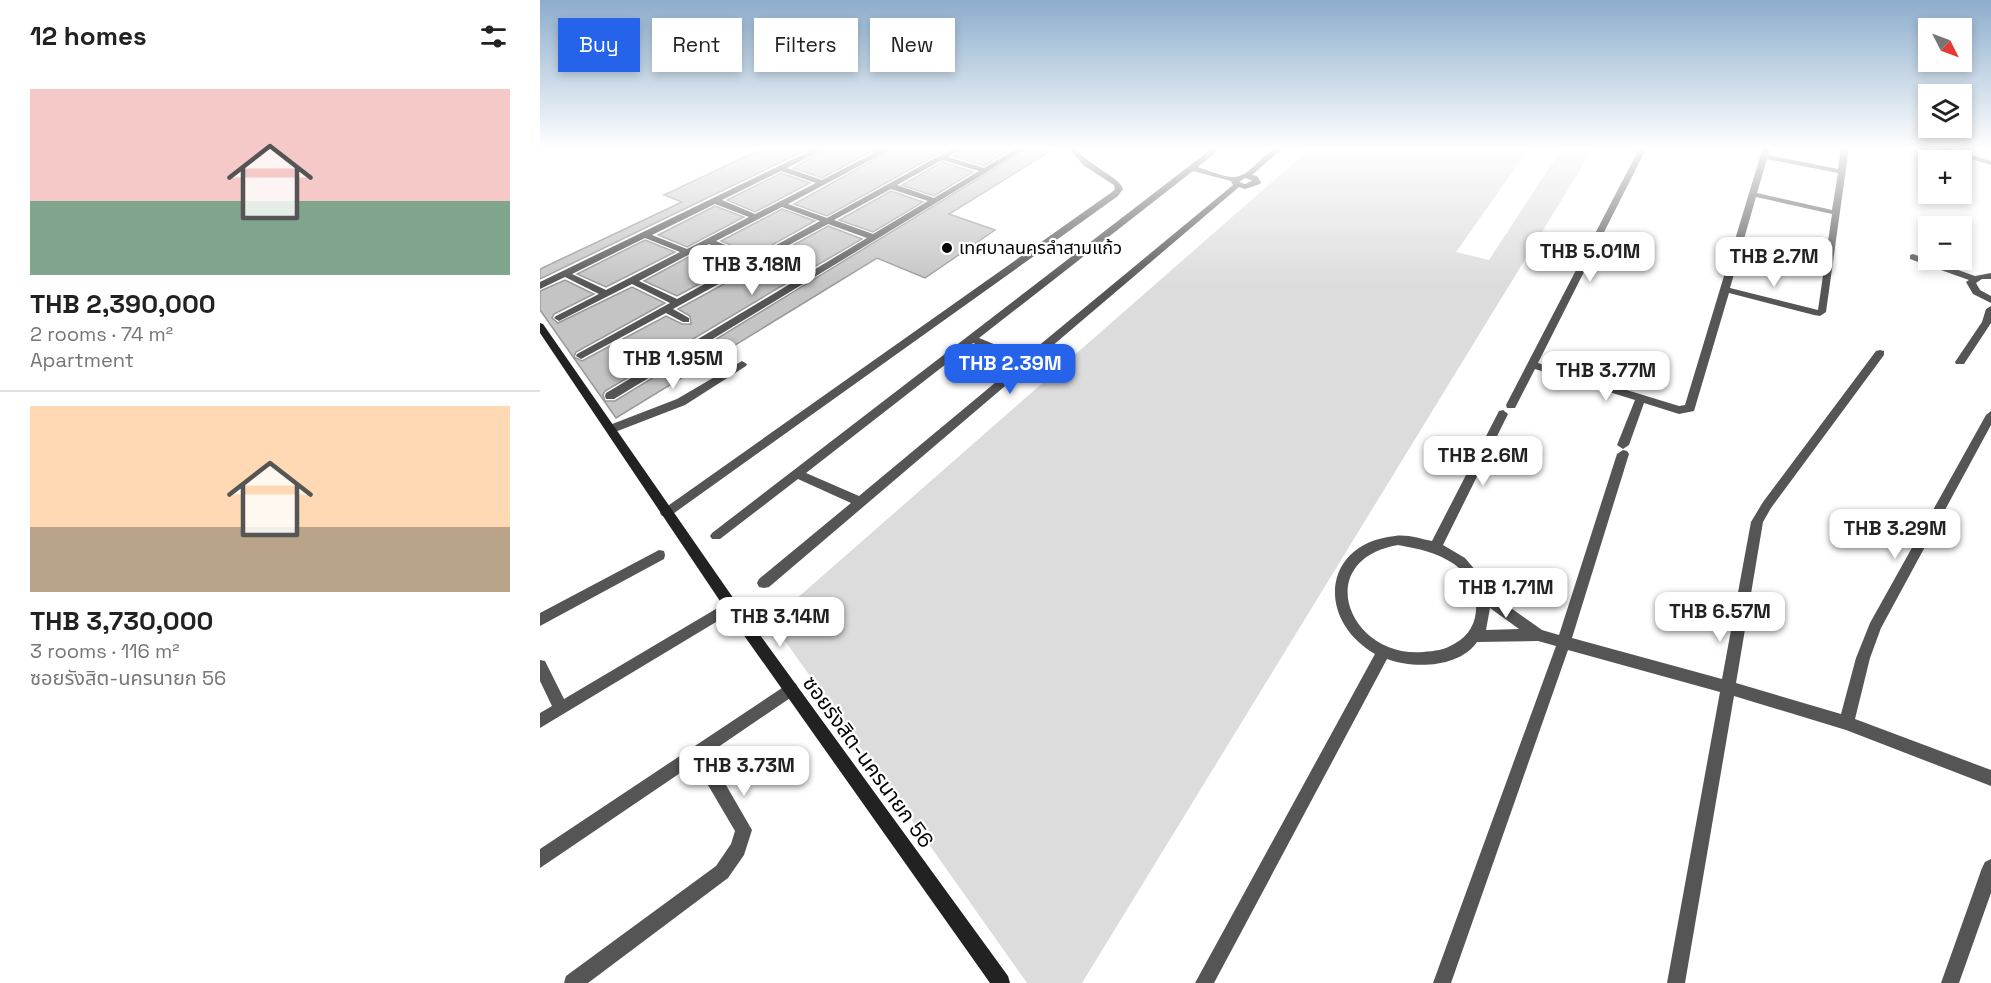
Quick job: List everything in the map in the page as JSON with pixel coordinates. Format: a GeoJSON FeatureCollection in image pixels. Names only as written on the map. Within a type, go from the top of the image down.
{"type":"FeatureCollection","features":[{"type":"Feature","properties":{"kind":"street"},"geometry":{"type":"LineString","coordinates":[[540,286],[733,193]]}},
{"type":"Feature","properties":{"kind":"street"},"geometry":{"type":"LineString","coordinates":[[559,318],[803,193]]}},
{"type":"Feature","properties":{"kind":"street"},"geometry":{"type":"LineString","coordinates":[[581,356],[878,193]]}},
{"type":"Feature","properties":{"kind":"street"},"geometry":{"type":"LineString","coordinates":[[911,193],[935,201]]}},
{"type":"Feature","properties":{"kind":"street"},"geometry":{"type":"LineString","coordinates":[[610,396],[949,193]]}},
{"type":"Feature","properties":{"kind":"street"},"geometry":{"type":"LineString","coordinates":[[666,513],[1116,193]]}},
{"type":"Feature","properties":{"kind":"street"},"geometry":{"type":"LineString","coordinates":[[716,536],[1160,193]]}},
{"type":"Feature","properties":{"kind":"street"},"geometry":{"type":"LineString","coordinates":[[764,583],[1223,193]]}},
{"type":"Feature","properties":{"kind":"street"},"geometry":{"type":"LineString","coordinates":[[1437,546],[1621,193]]}},
{"type":"Feature","properties":{"kind":"street"},"geometry":{"type":"LineString","coordinates":[[1724,289],[1820,313],[1823,310],[1839,193]]}},
{"type":"Feature","properties":{"kind":"street"},"geometry":{"type":"LineString","coordinates":[[1533,365],[1679,410],[1689,408],[1752,194],[1836,213]]}},
{"type":"Feature","properties":{"kind":"street"},"geometry":{"type":"LineString","coordinates":[[716,201],[756,217]]}},
{"type":"Feature","properties":{"kind":"street"},"geometry":{"type":"LineString","coordinates":[[781,204],[873,237]]}},
{"type":"Feature","properties":{"kind":"street"},"geometry":{"type":"LineString","coordinates":[[645,235],[687,252]]}},
{"type":"Feature","properties":{"kind":"street"},"geometry":{"type":"LineString","coordinates":[[709,241],[801,280]]}},
{"type":"Feature","properties":{"kind":"street"},"geometry":{"type":"LineString","coordinates":[[1912,257],[1973,278],[1991,276]]}},
{"type":"Feature","properties":{"kind":"street"},"geometry":{"type":"LineString","coordinates":[[565,274],[606,294]]}},
{"type":"Feature","properties":{"kind":"street"},"geometry":{"type":"LineString","coordinates":[[1973,278],[1971,286],[1991,300]]}},
{"type":"Feature","properties":{"kind":"street"},"geometry":{"type":"LineString","coordinates":[[632,281],[677,303]]}},
{"type":"Feature","properties":{"kind":"street"},"geometry":{"type":"LineString","coordinates":[[666,309],[686,320]]}},
{"type":"Feature","properties":{"kind":"street"},"geometry":{"type":"LineString","coordinates":[[1960,362],[1987,322],[1991,309]]}},
{"type":"Feature","properties":{"kind":"street","name":"ซอยรังสิต-นครนายก 56"},"geometry":{"type":"LineString","coordinates":[[540,326],[731,606],[1001,983]]}},
{"type":"Feature","properties":{"kind":"street"},"geometry":{"type":"LineString","coordinates":[[970,338],[1027,362]]}},
{"type":"Feature","properties":{"kind":"street"},"geometry":{"type":"LineString","coordinates":[[658,344],[678,355]]}},
{"type":"Feature","properties":{"kind":"street"},"geometry":{"type":"LineString","coordinates":[[1676,983],[1757,522],[1767,505],[1880,353]]}},
{"type":"Feature","properties":{"kind":"street"},"geometry":{"type":"LineString","coordinates":[[611,429],[681,402],[742,364]]}},
{"type":"Feature","properties":{"kind":"street"},"geometry":{"type":"LineString","coordinates":[[1442,983],[1564,642],[1641,398]]}},
{"type":"Feature","properties":{"kind":"street"},"geometry":{"type":"LineString","coordinates":[[1846,723],[1863,658],[1875,627],[1991,415]]}},
{"type":"Feature","properties":{"kind":"street"},"geometry":{"type":"LineString","coordinates":[[796,472],[860,502]]}},
{"type":"Feature","properties":{"kind":"street"},"geometry":{"type":"LineString","coordinates":[[1398,540],[1417,541],[1437,546],[1458,558],[1474,575],[1484,596],[1484,617],[1475,636],[1462,648],[1445,657],[1425,660],[1404,658],[1383,652],[1365,641],[1351,626],[1343,609],[1340,592],[1343,576],[1351,562],[1364,551],[1398,540]]}},
{"type":"Feature","properties":{"kind":"street"},"geometry":{"type":"LineString","coordinates":[[540,620],[659,555]]}},
{"type":"Feature","properties":{"kind":"street"},"geometry":{"type":"LineString","coordinates":[[1484,596],[1538,635]]}},
{"type":"Feature","properties":{"kind":"street"},"geometry":{"type":"LineString","coordinates":[[540,721],[731,606]]}},
{"type":"Feature","properties":{"kind":"street"},"geometry":{"type":"LineString","coordinates":[[1475,636],[1538,635],[1729,687],[1846,723],[1991,778]]}},
{"type":"Feature","properties":{"kind":"street"},"geometry":{"type":"LineString","coordinates":[[1204,983],[1383,652]]}},
{"type":"Feature","properties":{"kind":"street"},"geometry":{"type":"LineString","coordinates":[[540,666],[561,708]]}},
{"type":"Feature","properties":{"kind":"street"},"geometry":{"type":"LineString","coordinates":[[540,859],[790,690]]}},
{"type":"Feature","properties":{"kind":"street"},"geometry":{"type":"LineString","coordinates":[[573,983],[722,872],[738,849],[744,830],[698,753]]}},
{"type":"Feature","properties":{"kind":"street"},"geometry":{"type":"LineString","coordinates":[[1950,983],[1991,868]]}},
{"type":"Feature","properties":{"kind":"shaded area"},"geometry":{"type":"Polygon","coordinates":[[[1260,193],[1498,193],[1456,252],[1489,260],[1533,193],[1566,193],[1082,983],[1027,983],[771,621],[1260,193]]]}},
{"type":"Feature","properties":{"kind":"building"},"geometry":{"type":"Polygon","coordinates":[[[669,193],[717,193],[540,279],[540,269],[682,202],[664,195],[669,193]]]}},
{"type":"Feature","properties":{"kind":"building"},"geometry":{"type":"Polygon","coordinates":[[[741,193],[791,193],[755,212],[727,200],[741,193]]]}},
{"type":"Feature","properties":{"kind":"building"},"geometry":{"type":"Polygon","coordinates":[[[814,193],[868,193],[827,216],[794,204],[814,193]]]}},
{"type":"Feature","properties":{"kind":"building"},"geometry":{"type":"Polygon","coordinates":[[[888,193],[896,193],[923,202],[873,232],[839,220],[888,193]]]}},
{"type":"Feature","properties":{"kind":"building"},"geometry":{"type":"Polygon","coordinates":[[[955,193],[983,193],[949,214],[995,230],[925,278],[877,258],[616,418],[540,310],[540,291],[565,280],[594,294],[554,314],[552,318],[558,323],[632,287],[665,303],[576,352],[574,357],[582,361],[666,316],[682,324],[691,324],[690,316],[678,309],[755,267],[790,281],[678,348],[663,340],[652,340],[653,348],[666,355],[605,391],[603,395],[605,401],[615,401],[955,193]]]}},
{"type":"Feature","properties":{"kind":"building"},"geometry":{"type":"Polygon","coordinates":[[[715,206],[744,217],[687,247],[658,235],[715,206]]]}},
{"type":"Feature","properties":{"kind":"building"},"geometry":{"type":"Polygon","coordinates":[[[782,209],[815,221],[754,255],[721,241],[782,209]]]}},
{"type":"Feature","properties":{"kind":"building"},"geometry":{"type":"Polygon","coordinates":[[[828,226],[862,239],[802,274],[766,260],[828,226]]]}},
{"type":"Feature","properties":{"kind":"building"},"geometry":{"type":"Polygon","coordinates":[[[645,240],[675,252],[606,287],[577,274],[645,240]]]}},
{"type":"Feature","properties":{"kind":"building"},"geometry":{"type":"Polygon","coordinates":[[[709,246],[742,261],[677,296],[644,281],[709,246]]]}},
{"type":"Feature","properties":{"kind":"place","name":"เทศบาลนครลำสามแก้ว"},"geometry":{"type":"Point","coordinates":[947,248]}}]}
